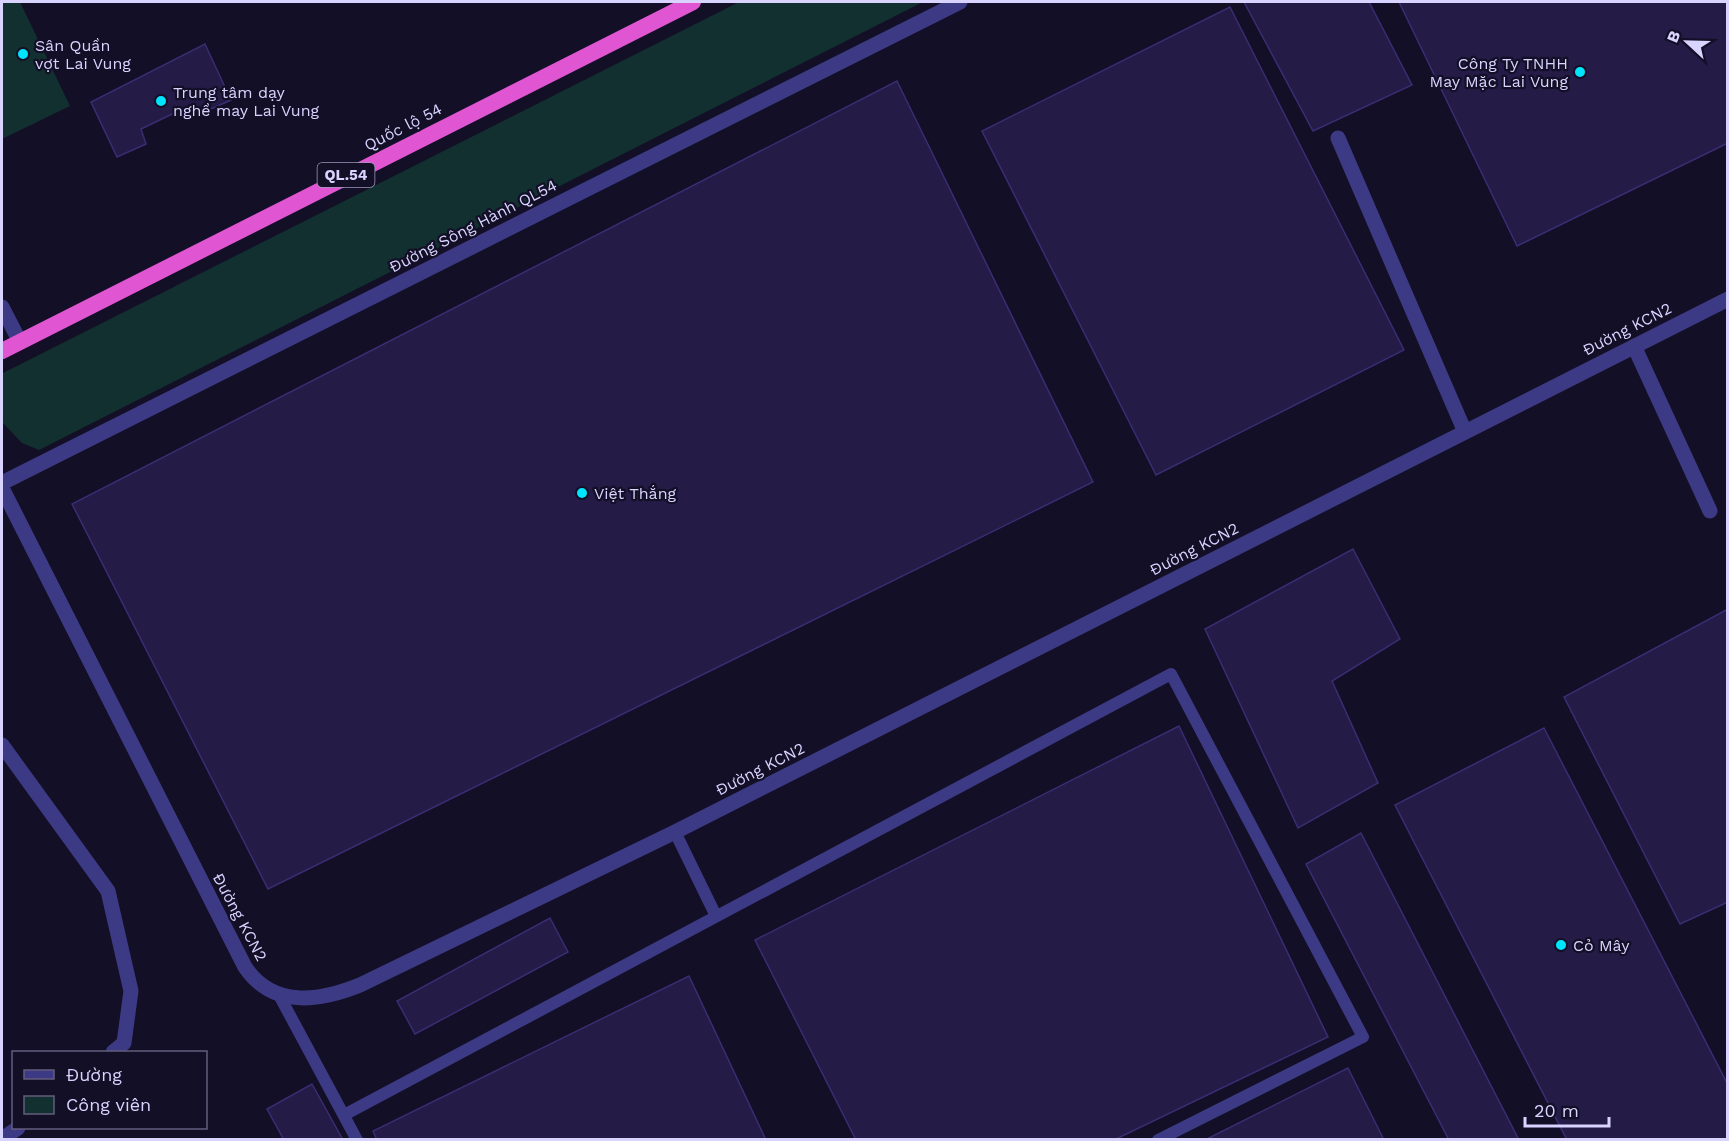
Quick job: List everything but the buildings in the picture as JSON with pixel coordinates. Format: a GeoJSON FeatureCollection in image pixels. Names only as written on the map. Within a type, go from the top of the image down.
{"type":"FeatureCollection","features":[{"type":"Feature","properties":{"kind":"highway","name":"Quốc lộ 54"},"geometry":{"type":"LineString","coordinates":[[2,351],[693,2]]}},
{"type":"Feature","properties":{"kind":"street","name":"Đường Sông Hành QL54"},"geometry":{"type":"LineString","coordinates":[[2,486],[960,2]]}},
{"type":"Feature","properties":{"kind":"street"},"geometry":{"type":"LineString","coordinates":[[1338,138],[1465,432]]}},
{"type":"Feature","properties":{"kind":"street","name":"Đường KCN2"},"geometry":{"type":"LineString","coordinates":[[2,486],[244,967],[255,982],[279,996],[308,999],[339,994],[360,985],[675,832],[1728,299]]}},
{"type":"Feature","properties":{"kind":"street"},"geometry":{"type":"LineString","coordinates":[[2,307],[20,342]]}},
{"type":"Feature","properties":{"kind":"street"},"geometry":{"type":"LineString","coordinates":[[1634,346],[1710,511]]}},
{"type":"Feature","properties":{"kind":"street"},"geometry":{"type":"LineString","coordinates":[[2,744],[108,891],[131,991],[124,1043],[115,1051]]}},
{"type":"Feature","properties":{"kind":"street"},"geometry":{"type":"LineString","coordinates":[[2,1139],[17,1129]]}},
{"type":"Feature","properties":{"kind":"lane"},"geometry":{"type":"LineString","coordinates":[[344,1115],[1171,674],[1363,1037],[1158,1140]]}},
{"type":"Feature","properties":{"kind":"lane"},"geometry":{"type":"LineString","coordinates":[[675,832],[716,916]]}},
{"type":"Feature","properties":{"kind":"lane"},"geometry":{"type":"LineString","coordinates":[[279,996],[357,1140]]}},
{"type":"Feature","properties":{"kind":"green space","name":"Sân Quần vợt Lai Vung"},"geometry":{"type":"Polygon","coordinates":[[[2,2],[20,2],[70,106],[2,139],[2,2]]]}},
{"type":"Feature","properties":{"kind":"green space"},"geometry":{"type":"Polygon","coordinates":[[[739,2],[923,2],[39,450],[22,443],[3,423],[3,373],[739,2]]]}},
{"type":"Feature","properties":{"kind":"place","name":"Sân Quần vợt Lai Vung"},"geometry":{"type":"Point","coordinates":[23,54]}},
{"type":"Feature","properties":{"kind":"place","name":"Công Ty TNHH May Mặc Lai Vung"},"geometry":{"type":"Point","coordinates":[1580,72]}},
{"type":"Feature","properties":{"kind":"place","name":"Trung tâm dạy nghề may Lai Vung"},"geometry":{"type":"Point","coordinates":[161,101]}},
{"type":"Feature","properties":{"kind":"place","name":"Việt Thắng"},"geometry":{"type":"Point","coordinates":[582,493]}},
{"type":"Feature","properties":{"kind":"place","name":"Cỏ Mây"},"geometry":{"type":"Point","coordinates":[1561,945]}}]}
